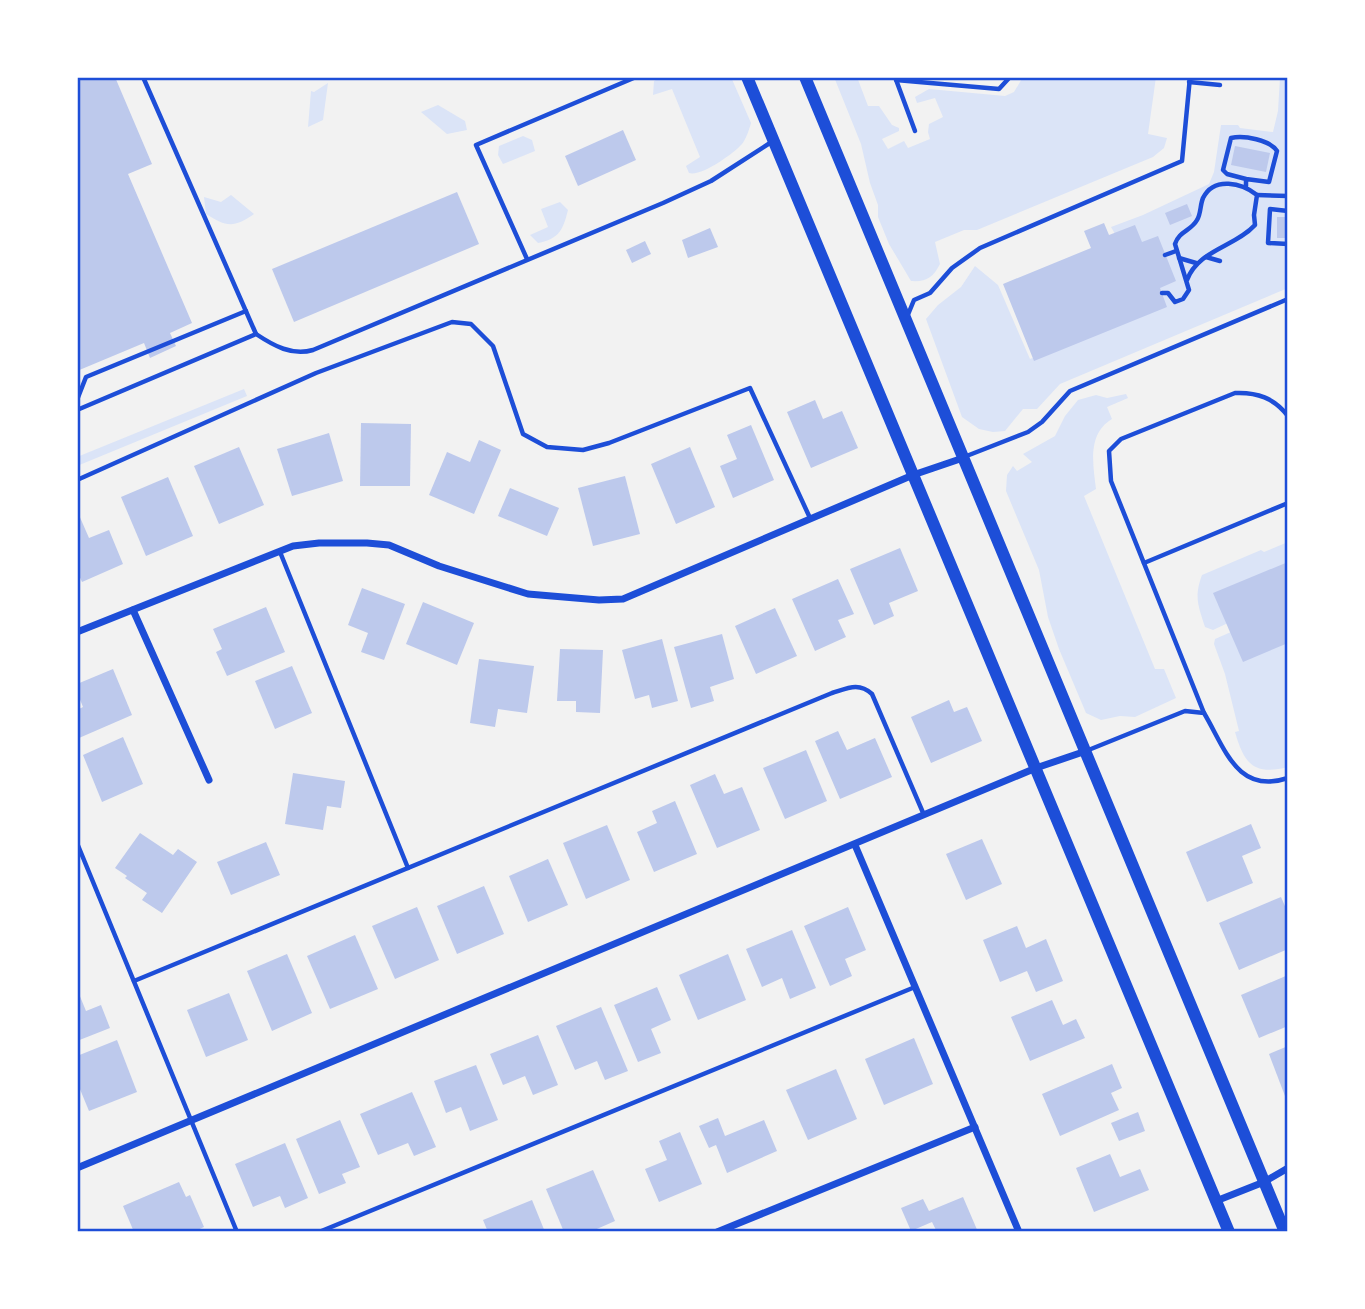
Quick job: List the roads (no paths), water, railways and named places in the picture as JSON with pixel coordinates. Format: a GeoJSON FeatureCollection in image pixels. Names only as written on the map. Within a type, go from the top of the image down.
{"type":"FeatureCollection","features":[{"type":"Feature","properties":{"kind":"main road"},"geometry":{"type":"LineString","coordinates":[[747,77],[1229,1232]]}},
{"type":"Feature","properties":{"kind":"main road"},"geometry":{"type":"LineString","coordinates":[[805,77],[1285,1232]]}},
{"type":"Feature","properties":{"kind":"street"},"geometry":{"type":"LineString","coordinates":[[77,632],[293,546],[319,543],[389,545],[439,566],[527,594],[599,600],[623,599],[914,475],[963,458]]}},
{"type":"Feature","properties":{"kind":"street"},"geometry":{"type":"LineString","coordinates":[[133,610],[209,780]]}},
{"type":"Feature","properties":{"kind":"street"},"geometry":{"type":"LineString","coordinates":[[77,1167],[1036,768],[1086,751]]}},
{"type":"Feature","properties":{"kind":"street"},"geometry":{"type":"LineString","coordinates":[[855,845],[1019,1232]]}},
{"type":"Feature","properties":{"kind":"street"},"geometry":{"type":"LineString","coordinates":[[717,1232],[975,1127]]}},
{"type":"Feature","properties":{"kind":"street"},"geometry":{"type":"LineString","coordinates":[[1216,1201],[1265,1182],[1288,1168]]}},
{"type":"Feature","properties":{"kind":"lane"},"geometry":{"type":"LineString","coordinates":[[143,77],[256,334],[271,345],[294,353],[304,353],[710,181],[774,141]]}},
{"type":"Feature","properties":{"kind":"lane"},"geometry":{"type":"LineString","coordinates":[[527,259],[476,145],[636,77]]}},
{"type":"Feature","properties":{"kind":"lane"},"geometry":{"type":"LineString","coordinates":[[915,131],[895,78],[999,89],[1010,77]]}},
{"type":"Feature","properties":{"kind":"lane"},"geometry":{"type":"LineString","coordinates":[[906,318],[914,300],[930,293],[952,268],[980,248],[1182,161],[1190,79],[1220,85]]}},
{"type":"Feature","properties":{"kind":"lane"},"geometry":{"type":"LineString","coordinates":[[963,458],[1028,432],[1042,422],[1070,391],[1288,299]]}},
{"type":"Feature","properties":{"kind":"lane"},"geometry":{"type":"LineString","coordinates":[[77,400],[86,377],[246,311]]}},
{"type":"Feature","properties":{"kind":"lane"},"geometry":{"type":"LineString","coordinates":[[77,480],[316,373],[452,322],[471,324],[493,346],[523,434],[547,447],[583,450],[610,443],[750,387],[811,519]]}},
{"type":"Feature","properties":{"kind":"lane"},"geometry":{"type":"LineString","coordinates":[[77,410],[256,334]]}},
{"type":"Feature","properties":{"kind":"lane"},"geometry":{"type":"LineString","coordinates":[[1288,416],[1270,399],[1252,392],[1235,393],[1121,439],[1110,451],[1111,481],[1204,713],[1235,766],[1247,778],[1263,781],[1288,778]]}},
{"type":"Feature","properties":{"kind":"lane"},"geometry":{"type":"LineString","coordinates":[[1144,563],[1288,503]]}},
{"type":"Feature","properties":{"kind":"lane"},"geometry":{"type":"LineString","coordinates":[[280,551],[408,868]]}},
{"type":"Feature","properties":{"kind":"lane"},"geometry":{"type":"LineString","coordinates":[[134,981],[854,686],[865,687],[872,694],[925,816]]}},
{"type":"Feature","properties":{"kind":"lane"},"geometry":{"type":"LineString","coordinates":[[1086,751],[1185,711],[1204,713]]}},
{"type":"Feature","properties":{"kind":"lane"},"geometry":{"type":"LineString","coordinates":[[77,843],[237,1232]]}},
{"type":"Feature","properties":{"kind":"lane"},"geometry":{"type":"LineString","coordinates":[[319,1232],[915,986]]}}]}
